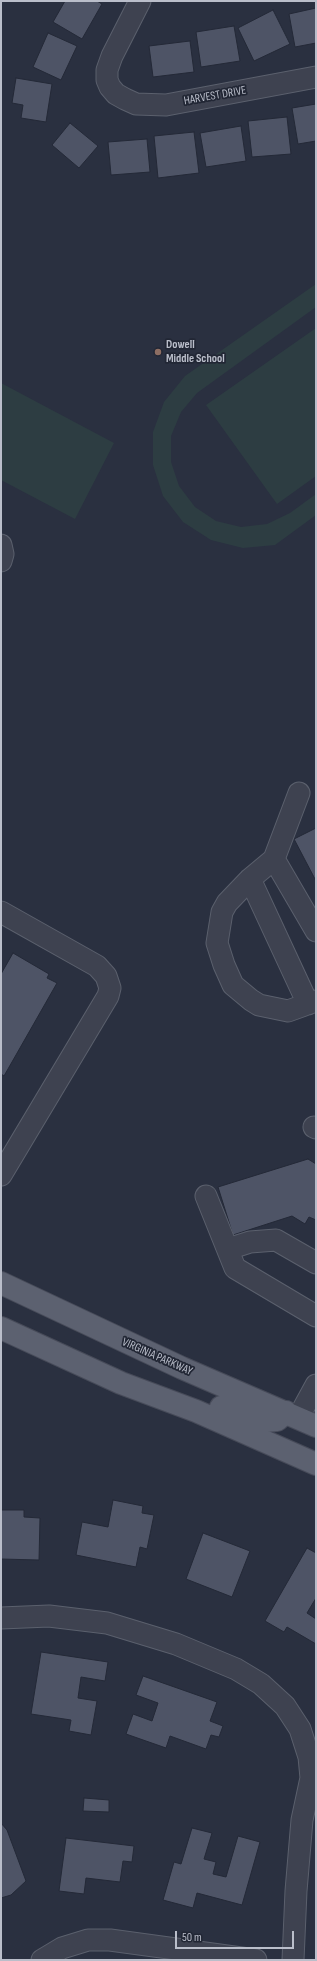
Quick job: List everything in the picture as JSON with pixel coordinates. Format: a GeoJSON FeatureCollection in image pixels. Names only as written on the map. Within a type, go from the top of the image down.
{"type":"FeatureCollection","features":[{"type":"Feature","properties":{"kind":"main road","name":"VIRGINIA PARKWAY"},"geometry":{"type":"LineString","coordinates":[[1,1283],[175,1365],[300,1419]]}},
{"type":"Feature","properties":{"kind":"main road"},"geometry":{"type":"LineString","coordinates":[[1,1328],[121,1383],[196,1411],[316,1464]]}},
{"type":"Feature","properties":{"kind":"main road"},"geometry":{"type":"LineString","coordinates":[[121,1383],[141,1377],[246,1417],[264,1421],[300,1419]]}},
{"type":"Feature","properties":{"kind":"street","name":"HARVEST DRIVE"},"geometry":{"type":"LineString","coordinates":[[140,1],[112,56],[107,70],[107,80],[116,94],[136,104],[166,105],[316,77]]}},
{"type":"Feature","properties":{"kind":"street"},"geometry":{"type":"LineString","coordinates":[[1,544],[3,554],[1,561]]}},
{"type":"Feature","properties":{"kind":"street"},"geometry":{"type":"LineString","coordinates":[[250,878],[312,1002],[288,1011],[259,1005],[241,993],[230,978],[219,953],[217,932],[222,912],[227,903],[250,878],[274,859],[299,793]]}},
{"type":"Feature","properties":{"kind":"street"},"geometry":{"type":"LineString","coordinates":[[274,859],[316,931]]}},
{"type":"Feature","properties":{"kind":"street"},"geometry":{"type":"LineString","coordinates":[[1,912],[97,966],[106,976],[110,988],[108,996],[1,1175]]}},
{"type":"Feature","properties":{"kind":"street"},"geometry":{"type":"LineString","coordinates":[[206,1196],[235,1268],[239,1272],[316,1316]]}},
{"type":"Feature","properties":{"kind":"street"},"geometry":{"type":"LineString","coordinates":[[228,1250],[250,1242],[276,1240],[316,1263]]}},
{"type":"Feature","properties":{"kind":"street"},"geometry":{"type":"LineString","coordinates":[[300,1419],[316,1385]]}},
{"type":"Feature","properties":{"kind":"street"},"geometry":{"type":"LineString","coordinates":[[1,1618],[49,1616],[107,1623],[176,1644],[236,1669],[261,1684],[285,1706],[300,1729],[309,1757],[311,1778],[302,1820],[296,1892],[293,1960]]}},
{"type":"Feature","properties":{"kind":"street"},"geometry":{"type":"LineString","coordinates":[[42,1960],[62,1948],[88,1940],[110,1940],[256,1960]]}},
{"type":"Feature","properties":{"kind":"shaded area"},"geometry":{"type":"Polygon","coordinates":[[[316,284],[316,307],[197,393],[181,412],[171,436],[171,462],[179,486],[195,507],[216,521],[241,527],[267,524],[290,513],[316,494],[316,515],[275,545],[243,548],[211,540],[183,522],[163,496],[153,465],[153,432],[164,402],[185,376],[316,284]]]}},
{"type":"Feature","properties":{"kind":"shaded area"},"geometry":{"type":"Polygon","coordinates":[[[316,328],[316,476],[277,504],[206,405],[316,328]]]}},
{"type":"Feature","properties":{"kind":"shaded area"},"geometry":{"type":"Polygon","coordinates":[[[1,383],[114,443],[75,519],[1,480],[1,383]]]}},
{"type":"Feature","properties":{"kind":"building"},"geometry":{"type":"Polygon","coordinates":[[[65,1],[97,1],[102,4],[82,39],[53,22],[65,1]]]}},
{"type":"Feature","properties":{"kind":"building"},"geometry":{"type":"Polygon","coordinates":[[[316,8],[316,43],[295,47],[289,14],[316,8]]]}},
{"type":"Feature","properties":{"kind":"building"},"geometry":{"type":"Polygon","coordinates":[[[273,10],[290,44],[254,61],[238,28],[273,10]]]}},
{"type":"Feature","properties":{"kind":"building"},"geometry":{"type":"Polygon","coordinates":[[[234,26],[240,61],[201,67],[196,32],[234,26]]]}},
{"type":"Feature","properties":{"kind":"building"},"geometry":{"type":"Polygon","coordinates":[[[48,33],[77,46],[61,80],[33,67],[48,33]]]}},
{"type":"Feature","properties":{"kind":"building"},"geometry":{"type":"Polygon","coordinates":[[[190,41],[194,72],[153,77],[149,46],[190,41]]]}},
{"type":"Feature","properties":{"kind":"building"},"geometry":{"type":"Polygon","coordinates":[[[16,78],[52,84],[46,122],[21,118],[23,105],[12,103],[16,78]]]}},
{"type":"Feature","properties":{"kind":"building"},"geometry":{"type":"Polygon","coordinates":[[[316,104],[316,141],[298,144],[292,108],[316,104]]]}},
{"type":"Feature","properties":{"kind":"building"},"geometry":{"type":"Polygon","coordinates":[[[287,117],[291,154],[252,157],[248,121],[287,117]]]}},
{"type":"Feature","properties":{"kind":"building"},"geometry":{"type":"Polygon","coordinates":[[[70,123],[98,146],[79,168],[52,145],[70,123]]]}},
{"type":"Feature","properties":{"kind":"building"},"geometry":{"type":"Polygon","coordinates":[[[241,126],[246,161],[206,167],[200,133],[241,126]]]}},
{"type":"Feature","properties":{"kind":"building"},"geometry":{"type":"Polygon","coordinates":[[[194,132],[199,173],[158,178],[154,136],[194,132]]]}},
{"type":"Feature","properties":{"kind":"building"},"geometry":{"type":"Polygon","coordinates":[[[147,139],[150,172],[111,175],[108,142],[147,139]]]}},
{"type":"Feature","properties":{"kind":"building"},"geometry":{"type":"Polygon","coordinates":[[[316,828],[316,881],[294,839],[316,828]]]}},
{"type":"Feature","properties":{"kind":"building"},"geometry":{"type":"Polygon","coordinates":[[[13,953],[49,974],[47,978],[57,983],[4,1076],[1,1074],[1,974],[13,953]]]}},
{"type":"Feature","properties":{"kind":"building"},"geometry":{"type":"Polygon","coordinates":[[[308,1159],[316,1164],[316,1220],[309,1217],[305,1224],[292,1216],[233,1235],[218,1187],[308,1159]]]}},
{"type":"Feature","properties":{"kind":"building"},"geometry":{"type":"Polygon","coordinates":[[[113,1500],[143,1506],[142,1513],[154,1515],[147,1549],[140,1547],[136,1567],[76,1555],[82,1522],[108,1527],[113,1500]]]}},
{"type":"Feature","properties":{"kind":"building"},"geometry":{"type":"Polygon","coordinates":[[[1,1510],[24,1510],[24,1517],[40,1518],[39,1560],[1,1559],[1,1510]]]}},
{"type":"Feature","properties":{"kind":"building"},"geometry":{"type":"Polygon","coordinates":[[[203,1533],[250,1551],[232,1597],[186,1579],[203,1533]]]}},
{"type":"Feature","properties":{"kind":"building"},"geometry":{"type":"Polygon","coordinates":[[[307,1548],[316,1553],[316,1598],[307,1613],[316,1619],[316,1644],[287,1627],[284,1632],[265,1621],[307,1548]]]}},
{"type":"Feature","properties":{"kind":"building"},"geometry":{"type":"Polygon","coordinates":[[[41,1652],[108,1662],[105,1681],[81,1677],[78,1698],[97,1701],[91,1735],[69,1731],[71,1720],[31,1714],[41,1652]]]}},
{"type":"Feature","properties":{"kind":"building"},"geometry":{"type":"Polygon","coordinates":[[[143,1676],[217,1702],[210,1721],[223,1726],[219,1737],[211,1735],[206,1749],[170,1736],[166,1748],[126,1734],[133,1714],[152,1721],[158,1703],[136,1695],[143,1676]]]}},
{"type":"Feature","properties":{"kind":"building"},"geometry":{"type":"Polygon","coordinates":[[[84,1798],[109,1800],[109,1812],[83,1811],[84,1798]]]}},
{"type":"Feature","properties":{"kind":"building"},"geometry":{"type":"Polygon","coordinates":[[[1,1823],[7,1830],[26,1881],[11,1895],[1,1898],[1,1823]]]}},
{"type":"Feature","properties":{"kind":"building"},"geometry":{"type":"Polygon","coordinates":[[[192,1828],[212,1833],[204,1859],[216,1862],[213,1874],[226,1877],[238,1836],[260,1842],[242,1905],[197,1893],[193,1908],[163,1900],[174,1862],[181,1864],[192,1828]]]}},
{"type":"Feature","properties":{"kind":"building"},"geometry":{"type":"Polygon","coordinates":[[[66,1838],[134,1846],[132,1862],[123,1861],[120,1882],[86,1878],[84,1894],[59,1891],[66,1838]]]}},
{"type":"Feature","properties":{"kind":"place","name":"Dowell Middle School"},"geometry":{"type":"Point","coordinates":[158,352]}}]}
